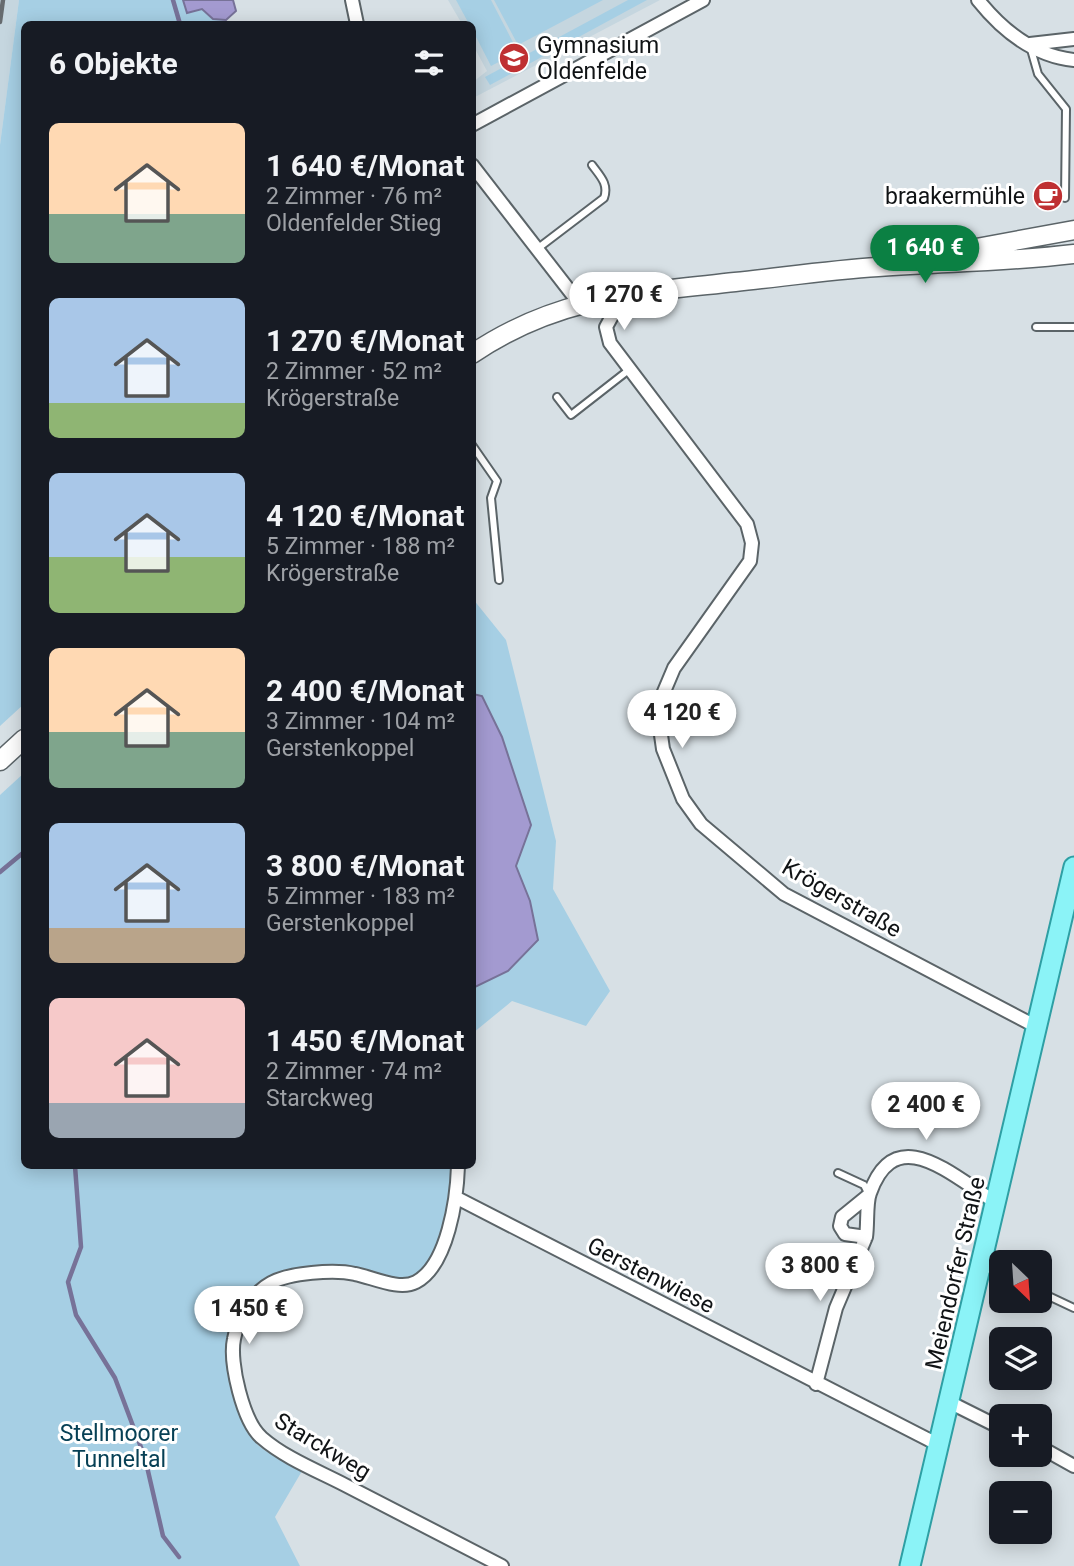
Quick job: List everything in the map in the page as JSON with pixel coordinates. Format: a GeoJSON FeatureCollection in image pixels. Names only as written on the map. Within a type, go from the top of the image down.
{"type":"FeatureCollection","features":[{"type":"Feature","properties":{"kind":"main road"},"geometry":{"type":"LineString","coordinates":[[878,267],[1074,230]]}},
{"type":"Feature","properties":{"kind":"main road"},"geometry":{"type":"LineString","coordinates":[[476,352],[579,303],[624,294],[878,267],[984,263],[1074,254]]}},
{"type":"Feature","properties":{"kind":"main road"},"geometry":{"type":"LineString","coordinates":[[0,761],[21,742]]}},
{"type":"Feature","properties":{"kind":"main road","name":"Meiendorfer Straße"},"geometry":{"type":"LineString","coordinates":[[910,1566],[1074,867]]}},
{"type":"Feature","properties":{"kind":"street"},"geometry":{"type":"LineString","coordinates":[[352,0],[356,21]]}},
{"type":"Feature","properties":{"kind":"street"},"geometry":{"type":"LineString","coordinates":[[476,123],[703,0]]}},
{"type":"Feature","properties":{"kind":"street"},"geometry":{"type":"LineString","coordinates":[[978,0],[1006,32],[1045,54],[1074,60]]}},
{"type":"Feature","properties":{"kind":"street"},"geometry":{"type":"LineString","coordinates":[[1030,44],[1074,38]]}},
{"type":"Feature","properties":{"kind":"street"},"geometry":{"type":"LineString","coordinates":[[476,170],[579,303]]}},
{"type":"Feature","properties":{"kind":"street","name":"Krögerstraße"},"geometry":{"type":"LineString","coordinates":[[624,294],[611,313],[606,330],[610,343],[747,524],[752,543],[750,561],[676,666],[663,694],[659,721],[663,749],[684,799],[701,824],[784,894],[1037,1027]]}},
{"type":"Feature","properties":{"kind":"street"},"geometry":{"type":"LineString","coordinates":[[866,1237],[845,1234],[840,1226],[842,1217],[869,1195],[886,1165],[903,1155],[919,1157],[996,1203]]}},
{"type":"Feature","properties":{"kind":"street","name":"Starckweg"},"geometry":{"type":"LineString","coordinates":[[458,1169],[457,1198],[442,1248],[426,1275],[413,1284],[377,1282],[356,1274],[329,1271],[273,1282],[257,1293],[245,1308],[236,1329],[232,1363],[250,1423],[261,1438],[303,1463],[502,1566]]}},
{"type":"Feature","properties":{"kind":"street"},"geometry":{"type":"LineString","coordinates":[[816,1384],[836,1308],[866,1237],[869,1195]]}},
{"type":"Feature","properties":{"kind":"street","name":"Gerstenwiese"},"geometry":{"type":"LineString","coordinates":[[457,1198],[939,1445]]}},
{"type":"Feature","properties":{"kind":"street","name":"Meiendorfer Straße"},"geometry":{"type":"LineString","coordinates":[[949,1402],[989,1422]]}},
{"type":"Feature","properties":{"kind":"street"},"geometry":{"type":"LineString","coordinates":[[1052,1454],[1074,1466]]}},
{"type":"Feature","properties":{"kind":"lane"},"geometry":{"type":"LineString","coordinates":[[1030,44],[1038,74],[1066,109],[1065,198]]}},
{"type":"Feature","properties":{"kind":"lane"},"geometry":{"type":"LineString","coordinates":[[537,249],[604,198],[607,191],[604,181],[592,165]]}},
{"type":"Feature","properties":{"kind":"lane"},"geometry":{"type":"LineString","coordinates":[[1036,327],[1074,327]]}},
{"type":"Feature","properties":{"kind":"lane"},"geometry":{"type":"LineString","coordinates":[[557,397],[571,415],[630,369]]}},
{"type":"Feature","properties":{"kind":"lane"},"geometry":{"type":"LineString","coordinates":[[476,451],[497,481],[491,498],[499,580]]}},
{"type":"Feature","properties":{"kind":"lane"},"geometry":{"type":"LineString","coordinates":[[838,1173],[864,1185],[869,1195]]}},
{"type":"Feature","properties":{"kind":"lane"},"geometry":{"type":"LineString","coordinates":[[982,1266],[989,1269]]}},
{"type":"Feature","properties":{"kind":"lane"},"geometry":{"type":"LineString","coordinates":[[1052,1298],[1074,1308]]}},
{"type":"Feature","properties":{"kind":"shaded area"},"geometry":{"type":"Polygon","coordinates":[[[0,0],[19,0],[0,145],[0,0]]]}},
{"type":"Feature","properties":{"kind":"shaded area"},"geometry":{"type":"Polygon","coordinates":[[[183,0],[233,0],[236,11],[226,20],[213,19],[202,9],[187,13],[183,0]]]}},
{"type":"Feature","properties":{"kind":"shaded area","name":"Gymnasium Oldenfelde"},"geometry":{"type":"Polygon","coordinates":[[[448,0],[660,0],[476,96],[476,80],[487,71],[476,51],[476,21],[460,21],[448,0]]]}},
{"type":"Feature","properties":{"kind":"shaded area"},"geometry":{"type":"Polygon","coordinates":[[[476,695],[482,696],[502,737],[531,825],[516,866],[530,901],[538,940],[508,971],[476,987],[476,695]]]}},
{"type":"Feature","properties":{"kind":"green space"},"geometry":{"type":"Polygon","coordinates":[[[19,0],[183,0],[187,13],[202,9],[213,19],[226,20],[21,21],[21,707],[0,726],[0,145],[19,0]]]}},
{"type":"Feature","properties":{"kind":"green space"},"geometry":{"type":"Polygon","coordinates":[[[456,0],[491,0],[518,52],[491,66],[476,37],[476,21],[467,21],[456,0]]]}},
{"type":"Feature","properties":{"kind":"green space"},"geometry":{"type":"Polygon","coordinates":[[[494,0],[603,0],[518,45],[494,0]]]}},
{"type":"Feature","properties":{"kind":"green space"},"geometry":{"type":"Polygon","coordinates":[[[628,0],[647,0],[490,85],[485,77],[628,0]]]}},
{"type":"Feature","properties":{"kind":"green space"},"geometry":{"type":"Polygon","coordinates":[[[476,603],[506,640],[556,841],[553,889],[610,991],[586,1026],[512,1001],[476,1031],[476,603]]]}},
{"type":"Feature","properties":{"kind":"green space","name":"Stellmoorer Tunneltal"},"geometry":{"type":"Polygon","coordinates":[[[21,776],[21,1169],[451,1169],[447,1211],[439,1243],[433,1257],[413,1277],[396,1280],[335,1266],[293,1269],[271,1277],[254,1290],[241,1305],[233,1323],[228,1364],[230,1386],[243,1424],[258,1445],[302,1471],[275,1517],[300,1566],[0,1566],[0,795],[21,776]]]}},
{"type":"Feature","properties":{"kind":"waterway"},"geometry":{"type":"LineString","coordinates":[[173,0],[179,21]]}},
{"type":"Feature","properties":{"kind":"waterway"},"geometry":{"type":"LineString","coordinates":[[0,872],[21,854]]}},
{"type":"Feature","properties":{"kind":"waterway"},"geometry":{"type":"LineString","coordinates":[[75,1169],[81,1247],[68,1282],[76,1315],[115,1378],[145,1458],[163,1536],[179,1557]]}},
{"type":"Feature","properties":{"kind":"railway"},"geometry":{"type":"LineString","coordinates":[[0,22],[3,0]]}},
{"type":"Feature","properties":{"kind":"place","name":"Gymnasium Oldenfelde"},"geometry":{"type":"Point","coordinates":[514,58]}},
{"type":"Feature","properties":{"kind":"place","name":"braakermühle"},"geometry":{"type":"Point","coordinates":[1048,196]}}]}
